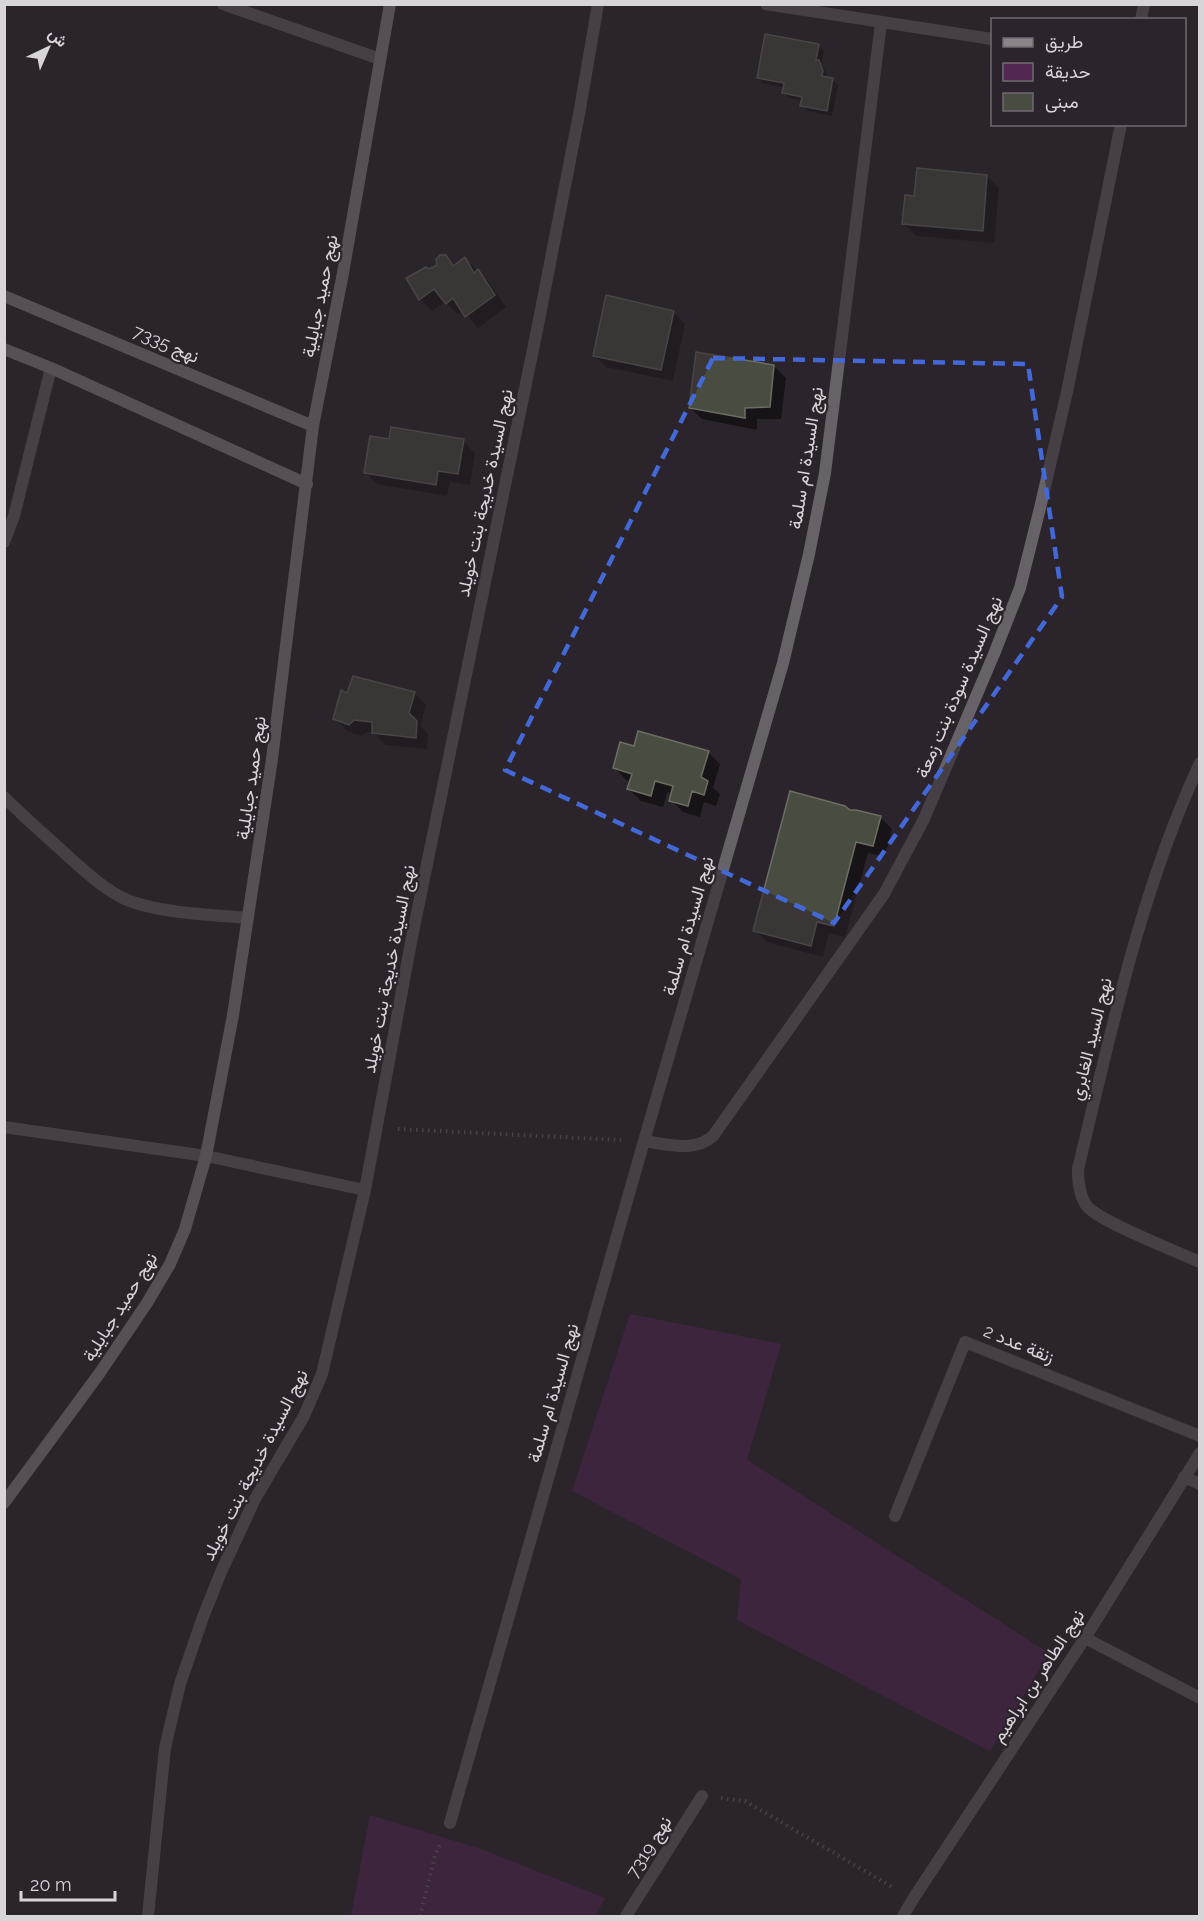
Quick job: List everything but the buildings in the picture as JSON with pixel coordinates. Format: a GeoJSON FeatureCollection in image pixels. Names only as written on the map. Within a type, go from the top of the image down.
{"type":"FeatureCollection","features":[{"type":"Feature","properties":{"kind":"street"},"geometry":{"type":"LineString","coordinates":[[223,4],[380,59]]}},
{"type":"Feature","properties":{"kind":"street","name":"نهج حميد جبايلية"},"geometry":{"type":"LineString","coordinates":[[4,1503],[99,1374],[147,1303],[170,1264],[185,1229],[206,1156],[233,1015],[272,759],[313,426],[345,261],[390,4]]}},
{"type":"Feature","properties":{"kind":"street","name":"نهج السيدة خديجة بنت خويلد"},"geometry":{"type":"LineString","coordinates":[[148,1917],[165,1748],[180,1684],[221,1572],[255,1499],[304,1416],[322,1374],[365,1190],[412,937],[539,318],[598,4]]}},
{"type":"Feature","properties":{"kind":"street"},"geometry":{"type":"LineString","coordinates":[[766,4],[991,39]]}},
{"type":"Feature","properties":{"kind":"street","name":"نهج السيدة ام سلمة"},"geometry":{"type":"LineString","coordinates":[[450,1823],[783,663],[809,554],[825,473],[881,23]]}},
{"type":"Feature","properties":{"kind":"street","name":"نهج السيدة سودة بنت زمعة"},"geometry":{"type":"LineString","coordinates":[[644,1141],[692,1146],[700,1145],[713,1137],[884,894],[924,819],[1020,588],[1067,392],[1121,126]]}},
{"type":"Feature","properties":{"kind":"street","name":"نهج 7335"},"geometry":{"type":"LineString","coordinates":[[4,296],[313,426]]}},
{"type":"Feature","properties":{"kind":"street"},"geometry":{"type":"LineString","coordinates":[[4,349],[307,484]]}},
{"type":"Feature","properties":{"kind":"street"},"geometry":{"type":"LineString","coordinates":[[4,542],[14,516],[51,368]]}},
{"type":"Feature","properties":{"kind":"street","name":"نهج السيد الغابري"},"geometry":{"type":"LineString","coordinates":[[1200,763],[1181,806],[1150,891],[1107,1044],[1078,1169],[1078,1189],[1087,1207],[1102,1218],[1200,1262]]}},
{"type":"Feature","properties":{"kind":"street"},"geometry":{"type":"LineString","coordinates":[[4,797],[86,872],[105,887],[126,899],[148,906],[188,913],[248,918]]}},
{"type":"Feature","properties":{"kind":"street"},"geometry":{"type":"LineString","coordinates":[[4,1126],[206,1156],[365,1190]]}},
{"type":"Feature","properties":{"kind":"street","name":"زنقة عدد 2"},"geometry":{"type":"LineString","coordinates":[[895,1516],[965,1342],[1200,1436]]}},
{"type":"Feature","properties":{"kind":"street","name":"نهج الطاهر بن ابراهيم"},"geometry":{"type":"LineString","coordinates":[[903,1917],[1084,1638],[1200,1453]]}},
{"type":"Feature","properties":{"kind":"street"},"geometry":{"type":"LineString","coordinates":[[1184,1477],[1200,1484]]}},
{"type":"Feature","properties":{"kind":"street"},"geometry":{"type":"LineString","coordinates":[[1084,1638],[1200,1698]]}},
{"type":"Feature","properties":{"kind":"street","name":"نهج 7319"},"geometry":{"type":"LineString","coordinates":[[626,1917],[702,1796]]}},
{"type":"Feature","properties":{"kind":"path"},"geometry":{"type":"LineString","coordinates":[[376,1128],[644,1141]]}},
{"type":"Feature","properties":{"kind":"path"},"geometry":{"type":"LineString","coordinates":[[702,1796],[745,1801],[913,1899]]}},
{"type":"Feature","properties":{"kind":"path"},"geometry":{"type":"LineString","coordinates":[[420,1917],[435,1856]]}},
{"type":"Feature","properties":{"kind":"highlighted area"},"geometry":{"type":"Polygon","coordinates":[[[713,358],[1028,364],[1062,597],[834,923],[505,770],[713,358]]]}},
{"type":"Feature","properties":{"kind":"green space"},"geometry":{"type":"Polygon","coordinates":[[[630,1314],[781,1344],[747,1460],[1049,1653],[990,1751],[737,1620],[741,1579],[572,1491],[630,1314]]]}},
{"type":"Feature","properties":{"kind":"green space"},"geometry":{"type":"Polygon","coordinates":[[[370,1815],[481,1849],[605,1898],[595,1916],[351,1916],[370,1815]]]}}]}
